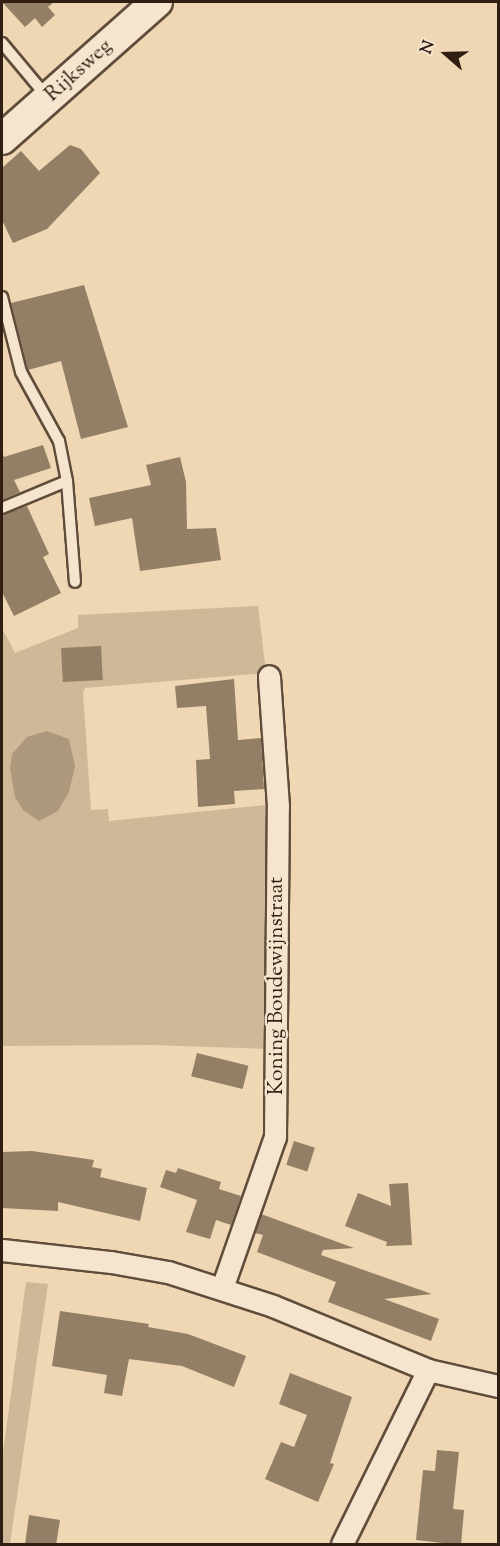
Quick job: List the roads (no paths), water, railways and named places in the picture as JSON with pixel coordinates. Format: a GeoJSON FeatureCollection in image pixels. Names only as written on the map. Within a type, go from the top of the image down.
{"type":"FeatureCollection","features":[{"type":"Feature","properties":{"kind":"main road","name":"Rijksweg"},"geometry":{"type":"LineString","coordinates":[[2,139],[157,2]]}},
{"type":"Feature","properties":{"kind":"street","name":"Koning Boudewijnstraat"},"geometry":{"type":"LineString","coordinates":[[222,1288],[275,1137],[278,806],[269,676]]}},
{"type":"Feature","properties":{"kind":"street"},"geometry":{"type":"LineString","coordinates":[[2,1250],[111,1262],[222,1288],[428,1370],[498,1386]]}},
{"type":"Feature","properties":{"kind":"street"},"geometry":{"type":"LineString","coordinates":[[342,1545],[428,1370]]}},
{"type":"Feature","properties":{"kind":"lane"},"geometry":{"type":"LineString","coordinates":[[2,43],[48,99]]}},
{"type":"Feature","properties":{"kind":"lane"},"geometry":{"type":"LineString","coordinates":[[2,297],[21,372],[59,441],[67,481],[75,582]]}},
{"type":"Feature","properties":{"kind":"lane"},"geometry":{"type":"LineString","coordinates":[[2,508],[67,481]]}}]}
